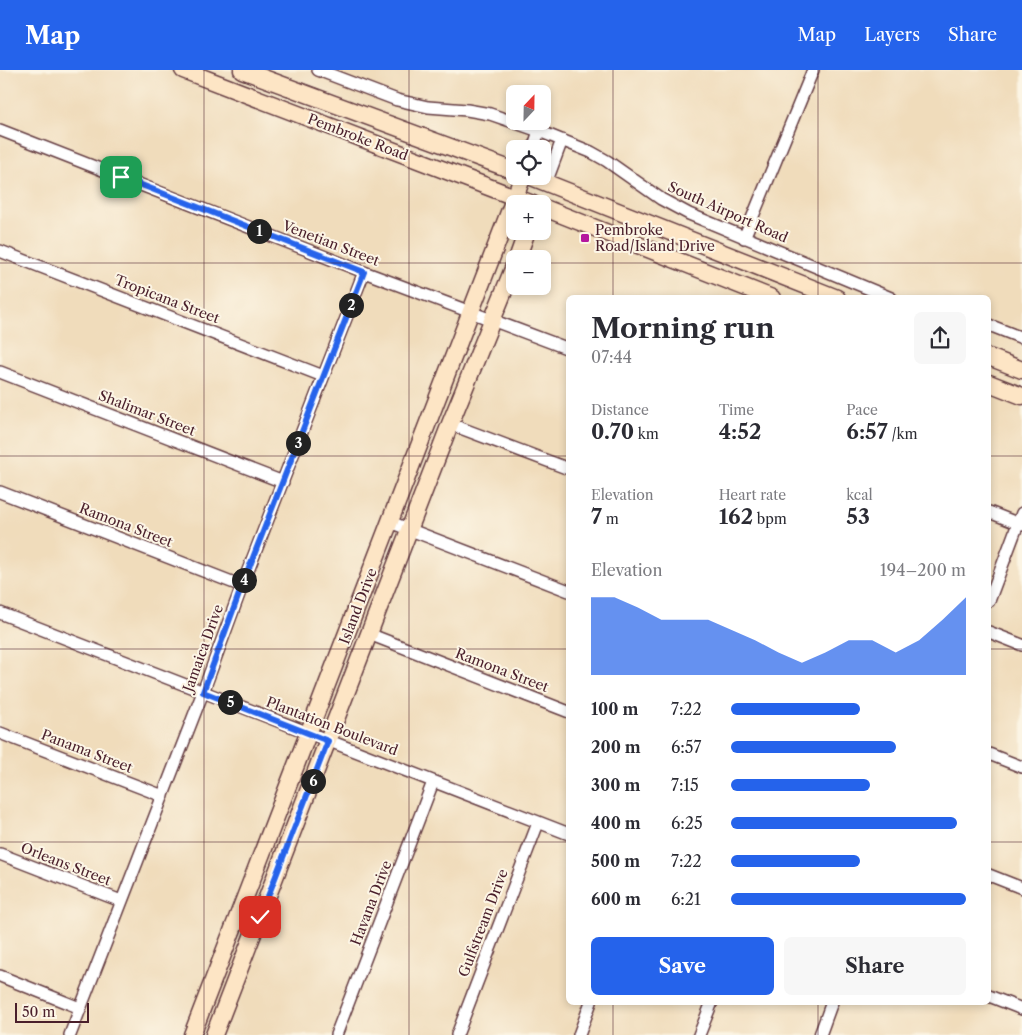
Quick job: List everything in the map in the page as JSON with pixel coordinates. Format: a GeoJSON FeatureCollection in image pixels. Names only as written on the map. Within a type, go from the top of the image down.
{"type":"FeatureCollection","features":[{"type":"Feature","properties":{"kind":"street","name":"Pembroke Road"},"geometry":{"type":"LineString","coordinates":[[183,70],[510,195]]}},
{"type":"Feature","properties":{"kind":"street","name":"Pembroke Road"},"geometry":{"type":"LineString","coordinates":[[242,70],[506,168]]}},
{"type":"Feature","properties":{"kind":"street","name":"South Airport Road"},"geometry":{"type":"LineString","coordinates":[[318,70],[397,100],[428,107],[490,114],[562,140],[607,161],[667,203],[744,238],[883,295]]}},
{"type":"Feature","properties":{"kind":"street"},"geometry":{"type":"LineString","coordinates":[[744,238],[813,70]]}},
{"type":"Feature","properties":{"kind":"street","name":"Venetian Street"},"geometry":{"type":"LineString","coordinates":[[0,130],[364,272],[566,348]]}},
{"type":"Feature","properties":{"kind":"street"},"geometry":{"type":"LineString","coordinates":[[536,140],[539,131]]}},
{"type":"Feature","properties":{"kind":"street"},"geometry":{"type":"LineString","coordinates":[[551,170],[562,140]]}},
{"type":"Feature","properties":{"kind":"street"},"geometry":{"type":"LineString","coordinates":[[551,185],[829,295]]}},
{"type":"Feature","properties":{"kind":"street"},"geometry":{"type":"LineString","coordinates":[[551,212],[764,295]]}},
{"type":"Feature","properties":{"kind":"street","name":"Island Drive"},"geometry":{"type":"LineString","coordinates":[[192,1035],[506,220]]}},
{"type":"Feature","properties":{"kind":"street","name":"Tropicana Street"},"geometry":{"type":"LineString","coordinates":[[0,251],[323,376]]}},
{"type":"Feature","properties":{"kind":"street","name":"Jamaica Drive"},"geometry":{"type":"LineString","coordinates":[[70,1035],[364,272]]}},
{"type":"Feature","properties":{"kind":"street","name":"Island Drive"},"geometry":{"type":"LineString","coordinates":[[214,1035],[450,424],[506,286]]}},
{"type":"Feature","properties":{"kind":"street"},"geometry":{"type":"LineString","coordinates":[[991,326],[1022,338]]}},
{"type":"Feature","properties":{"kind":"street"},"geometry":{"type":"LineString","coordinates":[[991,358],[1022,370]]}},
{"type":"Feature","properties":{"kind":"street","name":"Shalimar Street"},"geometry":{"type":"LineString","coordinates":[[0,372],[283,482]]}},
{"type":"Feature","properties":{"kind":"street"},"geometry":{"type":"LineString","coordinates":[[991,383],[1022,396]]}},
{"type":"Feature","properties":{"kind":"street"},"geometry":{"type":"LineString","coordinates":[[450,424],[566,469]]}},
{"type":"Feature","properties":{"kind":"street","name":"Ramona Street"},"geometry":{"type":"LineString","coordinates":[[0,492],[242,586]]}},
{"type":"Feature","properties":{"kind":"street"},"geometry":{"type":"LineString","coordinates":[[991,513],[1021,521],[991,596]]}},
{"type":"Feature","properties":{"kind":"street"},"geometry":{"type":"LineString","coordinates":[[390,522],[566,590]]}},
{"type":"Feature","properties":{"kind":"street","name":"Plantation Boulevard"},"geometry":{"type":"LineString","coordinates":[[0,613],[566,833]]}},
{"type":"Feature","properties":{"kind":"street"},"geometry":{"type":"LineString","coordinates":[[991,633],[1022,645]]}},
{"type":"Feature","properties":{"kind":"street","name":"Ramona Street"},"geometry":{"type":"LineString","coordinates":[[369,634],[566,711]]}},
{"type":"Feature","properties":{"kind":"street","name":"Panama Street"},"geometry":{"type":"LineString","coordinates":[[0,734],[163,796]]}},
{"type":"Feature","properties":{"kind":"street"},"geometry":{"type":"LineString","coordinates":[[991,755],[1022,767]]}},
{"type":"Feature","properties":{"kind":"street","name":"Havana Drive"},"geometry":{"type":"LineString","coordinates":[[336,1035],[433,782]]}},
{"type":"Feature","properties":{"kind":"street","name":"Gulfstream Drive"},"geometry":{"type":"LineString","coordinates":[[456,1035],[538,822]]}},
{"type":"Feature","properties":{"kind":"street","name":"Orleans Street"},"geometry":{"type":"LineString","coordinates":[[0,854],[121,901]]}},
{"type":"Feature","properties":{"kind":"street"},"geometry":{"type":"LineString","coordinates":[[991,876],[1022,888]]}},
{"type":"Feature","properties":{"kind":"street"},"geometry":{"type":"LineString","coordinates":[[0,976],[80,1008]]}},
{"type":"Feature","properties":{"kind":"street"},"geometry":{"type":"LineString","coordinates":[[991,997],[1022,1009]]}},
{"type":"Feature","properties":{"kind":"street"},"geometry":{"type":"LineString","coordinates":[[579,1035],[591,1005]]}},
{"type":"Feature","properties":{"kind":"street"},"geometry":{"type":"LineString","coordinates":[[699,1035],[711,1005]]}},
{"type":"Feature","properties":{"kind":"street"},"geometry":{"type":"LineString","coordinates":[[820,1035],[831,1005]]}},
{"type":"Feature","properties":{"kind":"place","name":"Pembroke Road/Island Drive"},"geometry":{"type":"Point","coordinates":[585,238]}},
{"type":"Feature","properties":{"kind":"route"},"geometry":{"type":"LineString","coordinates":[[121,177],[364,272],[242,586],[203,692],[328,741],[260,917]]}}]}
